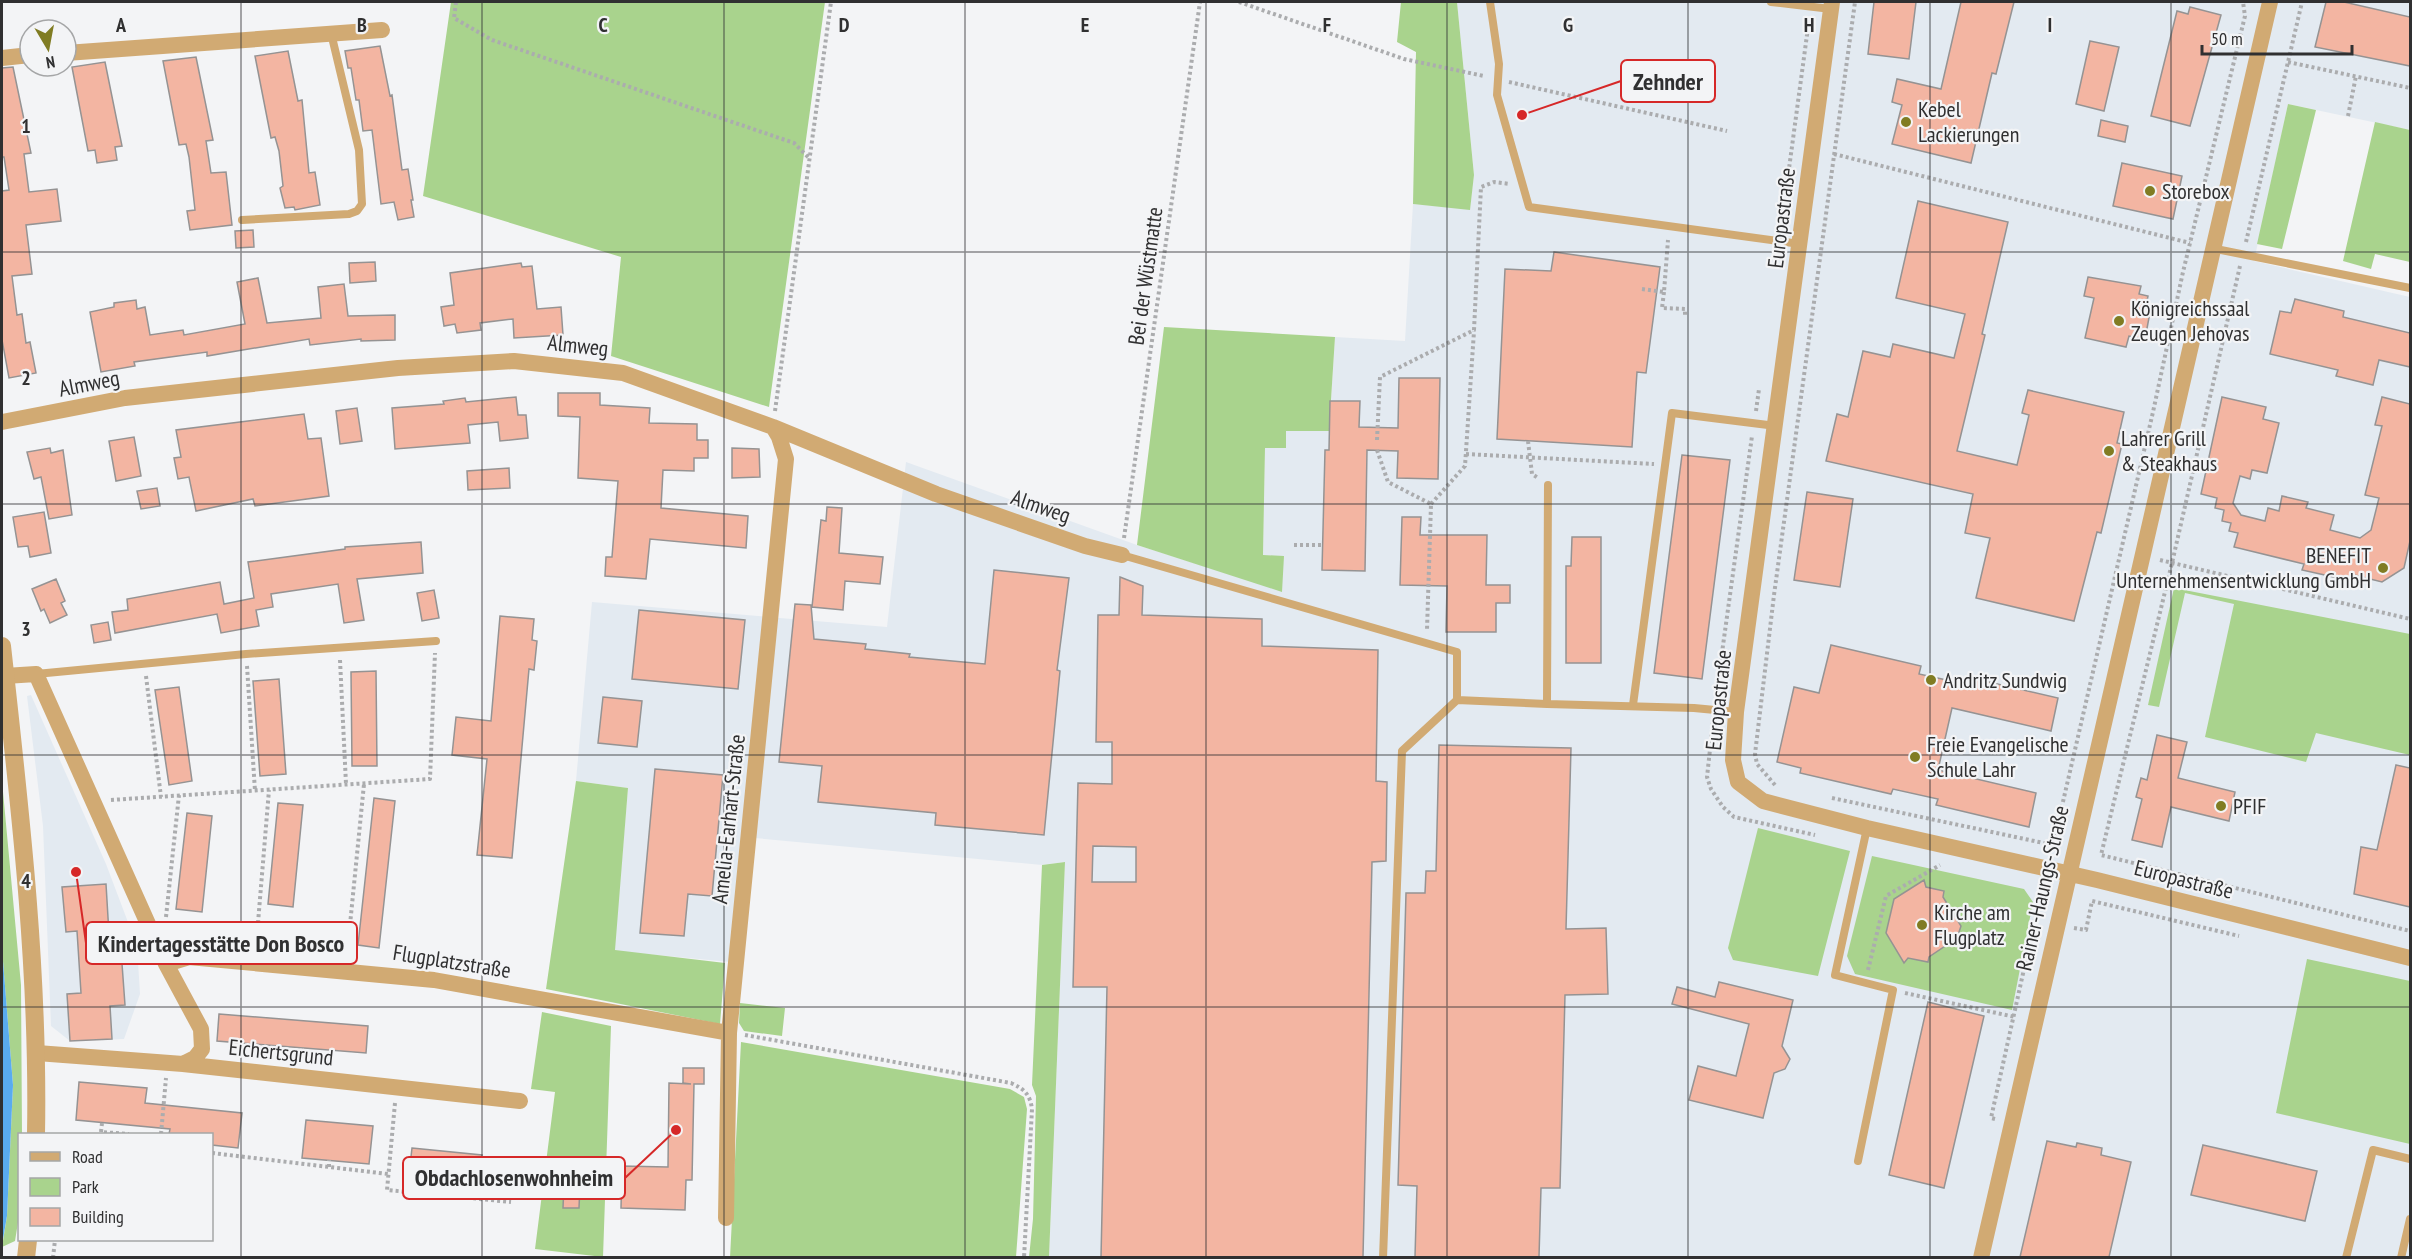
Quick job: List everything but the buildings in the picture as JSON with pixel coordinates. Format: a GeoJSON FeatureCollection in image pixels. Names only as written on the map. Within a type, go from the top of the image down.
{"type":"FeatureCollection","features":[{"type":"Feature","properties":{"kind":"street","name":"Rainer-Haungs-Straße"},"geometry":{"type":"LineString","coordinates":[[1981,1257],[2211,248],[2270,2]]}},
{"type":"Feature","properties":{"kind":"street","name":"Europastraße"},"geometry":{"type":"LineString","coordinates":[[1832,5],[1736,712],[1734,770],[1738,782],[1763,801],[2410,958]]}},
{"type":"Feature","properties":{"kind":"street"},"geometry":{"type":"LineString","coordinates":[[78,51],[382,30]]}},
{"type":"Feature","properties":{"kind":"street"},"geometry":{"type":"LineString","coordinates":[[2,58],[18,57]]}},
{"type":"Feature","properties":{"kind":"street","name":"Almweg"},"geometry":{"type":"LineString","coordinates":[[2,422],[125,398],[398,368],[514,361],[623,373],[773,427],[936,494],[1085,546],[1122,555]]}},
{"type":"Feature","properties":{"kind":"street","name":"Amelia-Earhart-Straße"},"geometry":{"type":"LineString","coordinates":[[726,1218],[729,1033],[786,459],[773,427]]}},
{"type":"Feature","properties":{"kind":"street"},"geometry":{"type":"LineString","coordinates":[[2,646],[23,856],[37,1053],[36,1133]]}},
{"type":"Feature","properties":{"kind":"street"},"geometry":{"type":"LineString","coordinates":[[5,676],[36,674],[166,964],[201,1029],[204,1040],[202,1049],[195,1059],[176,1063]]}},
{"type":"Feature","properties":{"kind":"street","name":"Flugplatzstraße"},"geometry":{"type":"LineString","coordinates":[[166,964],[189,957],[434,980],[729,1033]]}},
{"type":"Feature","properties":{"kind":"street","name":"Eichertsgrund"},"geometry":{"type":"LineString","coordinates":[[37,1053],[176,1063],[520,1101]]}},
{"type":"Feature","properties":{"kind":"street"},"geometry":{"type":"LineString","coordinates":[[26,1257],[28,1241]]}},
{"type":"Feature","properties":{"kind":"lane"},"geometry":{"type":"LineString","coordinates":[[1490,2],[1499,64],[1497,96],[1529,207],[1801,244]]}},
{"type":"Feature","properties":{"kind":"lane"},"geometry":{"type":"LineString","coordinates":[[1771,2],[1810,7],[1832,5]]}},
{"type":"Feature","properties":{"kind":"lane"},"geometry":{"type":"LineString","coordinates":[[242,220],[350,214],[357,211],[362,204],[359,150],[331,33]]}},
{"type":"Feature","properties":{"kind":"lane"},"geometry":{"type":"LineString","coordinates":[[2211,248],[2410,288]]}},
{"type":"Feature","properties":{"kind":"lane"},"geometry":{"type":"LineString","coordinates":[[1633,705],[1672,413],[1776,426]]}},
{"type":"Feature","properties":{"kind":"lane"},"geometry":{"type":"LineString","coordinates":[[1546,704],[1548,485]]}},
{"type":"Feature","properties":{"kind":"lane"},"geometry":{"type":"LineString","coordinates":[[1122,555],[1457,652],[1457,700]]}},
{"type":"Feature","properties":{"kind":"lane"},"geometry":{"type":"LineString","coordinates":[[36,674],[246,654],[436,641]]}},
{"type":"Feature","properties":{"kind":"lane"},"geometry":{"type":"LineString","coordinates":[[1383,1257],[1402,751],[1457,700],[1633,705],[1736,712]]}},
{"type":"Feature","properties":{"kind":"lane"},"geometry":{"type":"LineString","coordinates":[[1858,1161],[1893,990],[1835,975],[1867,828]]}},
{"type":"Feature","properties":{"kind":"lane"},"geometry":{"type":"LineString","coordinates":[[2346,1257],[2373,1150],[2410,1159]]}},
{"type":"Feature","properties":{"kind":"lane"},"geometry":{"type":"LineString","coordinates":[[2401,1257],[2410,1219]]}},
{"type":"Feature","properties":{"kind":"path"},"geometry":{"type":"LineString","coordinates":[[456,2],[454,18],[492,40],[794,143],[810,159]]}},
{"type":"Feature","properties":{"kind":"path"},"geometry":{"type":"LineString","coordinates":[[773,427],[831,2]]}},
{"type":"Feature","properties":{"kind":"path","name":"Bei der Wüstmatte"},"geometry":{"type":"LineString","coordinates":[[1122,555],[1200,2]]}},
{"type":"Feature","properties":{"kind":"path"},"geometry":{"type":"LineString","coordinates":[[1239,2],[1404,59],[1727,131]]}},
{"type":"Feature","properties":{"kind":"path"},"geometry":{"type":"LineString","coordinates":[[1777,787],[1757,764],[1755,754],[1775,583],[1855,2]]}},
{"type":"Feature","properties":{"kind":"path"},"geometry":{"type":"LineString","coordinates":[[1822,796],[2052,844],[2190,243],[2245,16],[2243,2]]}},
{"type":"Feature","properties":{"kind":"path"},"geometry":{"type":"LineString","coordinates":[[2302,2],[2172,563],[2101,855],[2410,931]]}},
{"type":"Feature","properties":{"kind":"path"},"geometry":{"type":"LineString","coordinates":[[1785,198],[1810,7]]}},
{"type":"Feature","properties":{"kind":"path"},"geometry":{"type":"LineString","coordinates":[[2288,62],[2410,88]]}},
{"type":"Feature","properties":{"kind":"path"},"geometry":{"type":"LineString","coordinates":[[2348,116],[2356,76]]}},
{"type":"Feature","properties":{"kind":"path"},"geometry":{"type":"LineString","coordinates":[[1813,149],[2211,248]]}},
{"type":"Feature","properties":{"kind":"path"},"geometry":{"type":"LineString","coordinates":[[1426,643],[1431,504],[1466,466],[1481,187],[1494,182],[1523,185]]}},
{"type":"Feature","properties":{"kind":"path"},"geometry":{"type":"LineString","coordinates":[[1669,225],[1662,308],[1685,309],[1685,317]]}},
{"type":"Feature","properties":{"kind":"path"},"geometry":{"type":"LineString","coordinates":[[1642,289],[1664,292]]}},
{"type":"Feature","properties":{"kind":"path"},"geometry":{"type":"LineString","coordinates":[[1377,440],[1380,377],[1474,330]]}},
{"type":"Feature","properties":{"kind":"path"},"geometry":{"type":"LineString","coordinates":[[1761,379],[1714,709],[1707,777],[1711,789],[1723,807],[1734,817],[1825,837]]}},
{"type":"Feature","properties":{"kind":"path"},"geometry":{"type":"LineString","coordinates":[[1528,441],[1528,456],[1532,474],[1548,485]]}},
{"type":"Feature","properties":{"kind":"path"},"geometry":{"type":"LineString","coordinates":[[1377,450],[1388,482],[1431,504]]}},
{"type":"Feature","properties":{"kind":"path"},"geometry":{"type":"LineString","coordinates":[[1466,454],[1665,465]]}},
{"type":"Feature","properties":{"kind":"path"},"geometry":{"type":"LineString","coordinates":[[1294,545],[1323,545]]}},
{"type":"Feature","properties":{"kind":"path"},"geometry":{"type":"LineString","coordinates":[[2141,556],[2410,619]]}},
{"type":"Feature","properties":{"kind":"path"},"geometry":{"type":"LineString","coordinates":[[92,802],[430,779],[436,641]]}},
{"type":"Feature","properties":{"kind":"path"},"geometry":{"type":"LineString","coordinates":[[340,647],[346,785]]}},
{"type":"Feature","properties":{"kind":"path"},"geometry":{"type":"LineString","coordinates":[[246,654],[255,791]]}},
{"type":"Feature","properties":{"kind":"path"},"geometry":{"type":"LineString","coordinates":[[145,664],[161,796]]}},
{"type":"Feature","properties":{"kind":"path"},"geometry":{"type":"LineString","coordinates":[[346,971],[364,784]]}},
{"type":"Feature","properties":{"kind":"path"},"geometry":{"type":"LineString","coordinates":[[255,963],[270,790]]}},
{"type":"Feature","properties":{"kind":"path"},"geometry":{"type":"LineString","coordinates":[[165,923],[179,795]]}},
{"type":"Feature","properties":{"kind":"path"},"geometry":{"type":"LineString","coordinates":[[1931,863],[1951,868]]}},
{"type":"Feature","properties":{"kind":"path"},"geometry":{"type":"LineString","coordinates":[[1865,983],[1886,896],[1940,865]]}},
{"type":"Feature","properties":{"kind":"path"},"geometry":{"type":"LineString","coordinates":[[1893,990],[2015,1017],[2042,888],[2030,885]]}},
{"type":"Feature","properties":{"kind":"path"},"geometry":{"type":"LineString","coordinates":[[2086,930],[2092,901]]}},
{"type":"Feature","properties":{"kind":"path"},"geometry":{"type":"LineString","coordinates":[[729,1033],[1011,1083],[1023,1089],[1030,1098],[1032,1109],[1024,1257]]}},
{"type":"Feature","properties":{"kind":"path"},"geometry":{"type":"LineString","coordinates":[[161,1133],[176,1063]]}},
{"type":"Feature","properties":{"kind":"path"},"geometry":{"type":"LineString","coordinates":[[396,1087],[387,1190],[511,1202]]}},
{"type":"Feature","properties":{"kind":"path"},"geometry":{"type":"LineString","coordinates":[[102,1122],[101,1132],[115,1133]]}},
{"type":"Feature","properties":{"kind":"path"},"geometry":{"type":"LineString","coordinates":[[213,1153],[388,1174]]}},
{"type":"Feature","properties":{"kind":"path"},"geometry":{"type":"LineString","coordinates":[[329,1160],[329,1167]]}},
{"type":"Feature","properties":{"kind":"path"},"geometry":{"type":"LineString","coordinates":[[427,1194],[428,1185]]}},
{"type":"Feature","properties":{"kind":"path"},"geometry":{"type":"LineString","coordinates":[[53,1257],[55,1241]]}},
{"type":"Feature","properties":{"kind":"shaded area"},"geometry":{"type":"Polygon","coordinates":[[[1457,2],[2410,2],[2410,130],[2288,104],[2254,261],[2410,297],[2410,1257],[1049,1257],[1065,862],[1042,865],[755,838],[741,963],[614,951],[628,788],[576,781],[592,602],[887,627],[906,462],[1137,545],[1282,591],[1263,556],[1265,447],[1286,431],[1329,431],[1335,337],[1405,341],[1413,204],[1470,209],[1474,175],[1457,2]]]}},
{"type":"Feature","properties":{"kind":"shaded area"},"geometry":{"type":"Polygon","coordinates":[[[31,695],[106,864],[137,946],[140,994],[124,1039],[70,1041],[51,1026],[43,826],[27,696],[31,695]]]}},
{"type":"Feature","properties":{"kind":"green space"},"geometry":{"type":"Polygon","coordinates":[[[451,2],[825,2],[769,407],[611,356],[621,257],[423,196],[451,2]]]}},
{"type":"Feature","properties":{"kind":"green space"},"geometry":{"type":"Polygon","coordinates":[[[1401,2],[1457,2],[1474,175],[1470,210],[1413,204],[1416,52],[1397,42],[1401,2]]]}},
{"type":"Feature","properties":{"kind":"green space"},"geometry":{"type":"Polygon","coordinates":[[[2288,104],[2316,110],[2282,249],[2257,244],[2288,104]]]}},
{"type":"Feature","properties":{"kind":"green space"},"geometry":{"type":"Polygon","coordinates":[[[2375,122],[2410,130],[2410,262],[2375,254],[2371,269],[2343,261],[2375,122]]]}},
{"type":"Feature","properties":{"kind":"green space"},"geometry":{"type":"Polygon","coordinates":[[[1164,327],[1335,337],[1329,431],[1286,431],[1286,448],[1265,448],[1263,555],[1284,556],[1282,592],[1137,545],[1164,327]]]}},
{"type":"Feature","properties":{"kind":"green space"},"geometry":{"type":"Polygon","coordinates":[[[2174,588],[2410,634],[2410,755],[2316,733],[2306,762],[2205,737],[2234,604],[2185,593],[2159,707],[2148,705],[2174,588]]]}},
{"type":"Feature","properties":{"kind":"green space"},"geometry":{"type":"Polygon","coordinates":[[[2,781],[21,985],[22,1133],[18,1133],[18,1222],[15,1241],[2,1247],[7,1216],[13,1085],[2,949],[2,781]]]}},
{"type":"Feature","properties":{"kind":"green space"},"geometry":{"type":"Polygon","coordinates":[[[576,781],[628,788],[615,950],[725,963],[720,1024],[546,989],[576,781]]]}},
{"type":"Feature","properties":{"kind":"green space"},"geometry":{"type":"Polygon","coordinates":[[[1758,828],[1850,851],[1818,976],[1733,960],[1728,948],[1758,828]]]}},
{"type":"Feature","properties":{"kind":"green space"},"geometry":{"type":"Polygon","coordinates":[[[1872,856],[2024,889],[2033,902],[2012,1010],[1855,974],[1847,956],[1872,856]]]}},
{"type":"Feature","properties":{"kind":"green space"},"geometry":{"type":"Polygon","coordinates":[[[1065,862],[1049,1257],[1029,1257],[1033,1219],[1036,1096],[1032,1085],[1042,865],[1065,862]]]}},
{"type":"Feature","properties":{"kind":"green space"},"geometry":{"type":"Polygon","coordinates":[[[2307,959],[2410,981],[2410,1144],[2276,1113],[2307,959]]]}},
{"type":"Feature","properties":{"kind":"green space"},"geometry":{"type":"Polygon","coordinates":[[[740,1003],[785,1008],[782,1036],[744,1031],[739,1023],[740,1003]]]}},
{"type":"Feature","properties":{"kind":"green space"},"geometry":{"type":"Polygon","coordinates":[[[542,1012],[611,1026],[603,1257],[535,1249],[555,1092],[531,1089],[542,1012]]]}},
{"type":"Feature","properties":{"kind":"green space"},"geometry":{"type":"Polygon","coordinates":[[[741,1042],[1010,1089],[1024,1097],[1027,1109],[1016,1257],[730,1258],[741,1042]]]}},
{"type":"Feature","properties":{"kind":"water"},"geometry":{"type":"Polygon","coordinates":[[[2,949],[13,1085],[7,1216],[2,1245],[2,949]]]}},
{"type":"Feature","properties":{"kind":"place","name":"Zehnder"},"geometry":{"type":"Point","coordinates":[1522,115]}},
{"type":"Feature","properties":{"kind":"place","name":"Kebel Lackierungen"},"geometry":{"type":"Point","coordinates":[1906,122]}},
{"type":"Feature","properties":{"kind":"place","name":"Storebox"},"geometry":{"type":"Point","coordinates":[2150,191]}},
{"type":"Feature","properties":{"kind":"place","name":"Königreichssaal Zeugen Jehovas"},"geometry":{"type":"Point","coordinates":[2119,321]}},
{"type":"Feature","properties":{"kind":"place","name":"Lahrer Grill & Steakhaus"},"geometry":{"type":"Point","coordinates":[2109,451]}},
{"type":"Feature","properties":{"kind":"place","name":"BENEFIT Unternehmensentwicklung GmbH"},"geometry":{"type":"Point","coordinates":[2383,568]}},
{"type":"Feature","properties":{"kind":"place","name":"Andritz Sundwig"},"geometry":{"type":"Point","coordinates":[1931,680]}},
{"type":"Feature","properties":{"kind":"place","name":"Freie Evangelische Schule Lahr"},"geometry":{"type":"Point","coordinates":[1915,757]}},
{"type":"Feature","properties":{"kind":"place","name":"PFIF"},"geometry":{"type":"Point","coordinates":[2221,806]}},
{"type":"Feature","properties":{"kind":"place","name":"Kindertagesstätte Don Bosco"},"geometry":{"type":"Point","coordinates":[76,872]}},
{"type":"Feature","properties":{"kind":"place","name":"Kirche am Flugplatz"},"geometry":{"type":"Point","coordinates":[1922,925]}},
{"type":"Feature","properties":{"kind":"place","name":"Obdachlosenwohnheim"},"geometry":{"type":"Point","coordinates":[676,1130]}}]}
